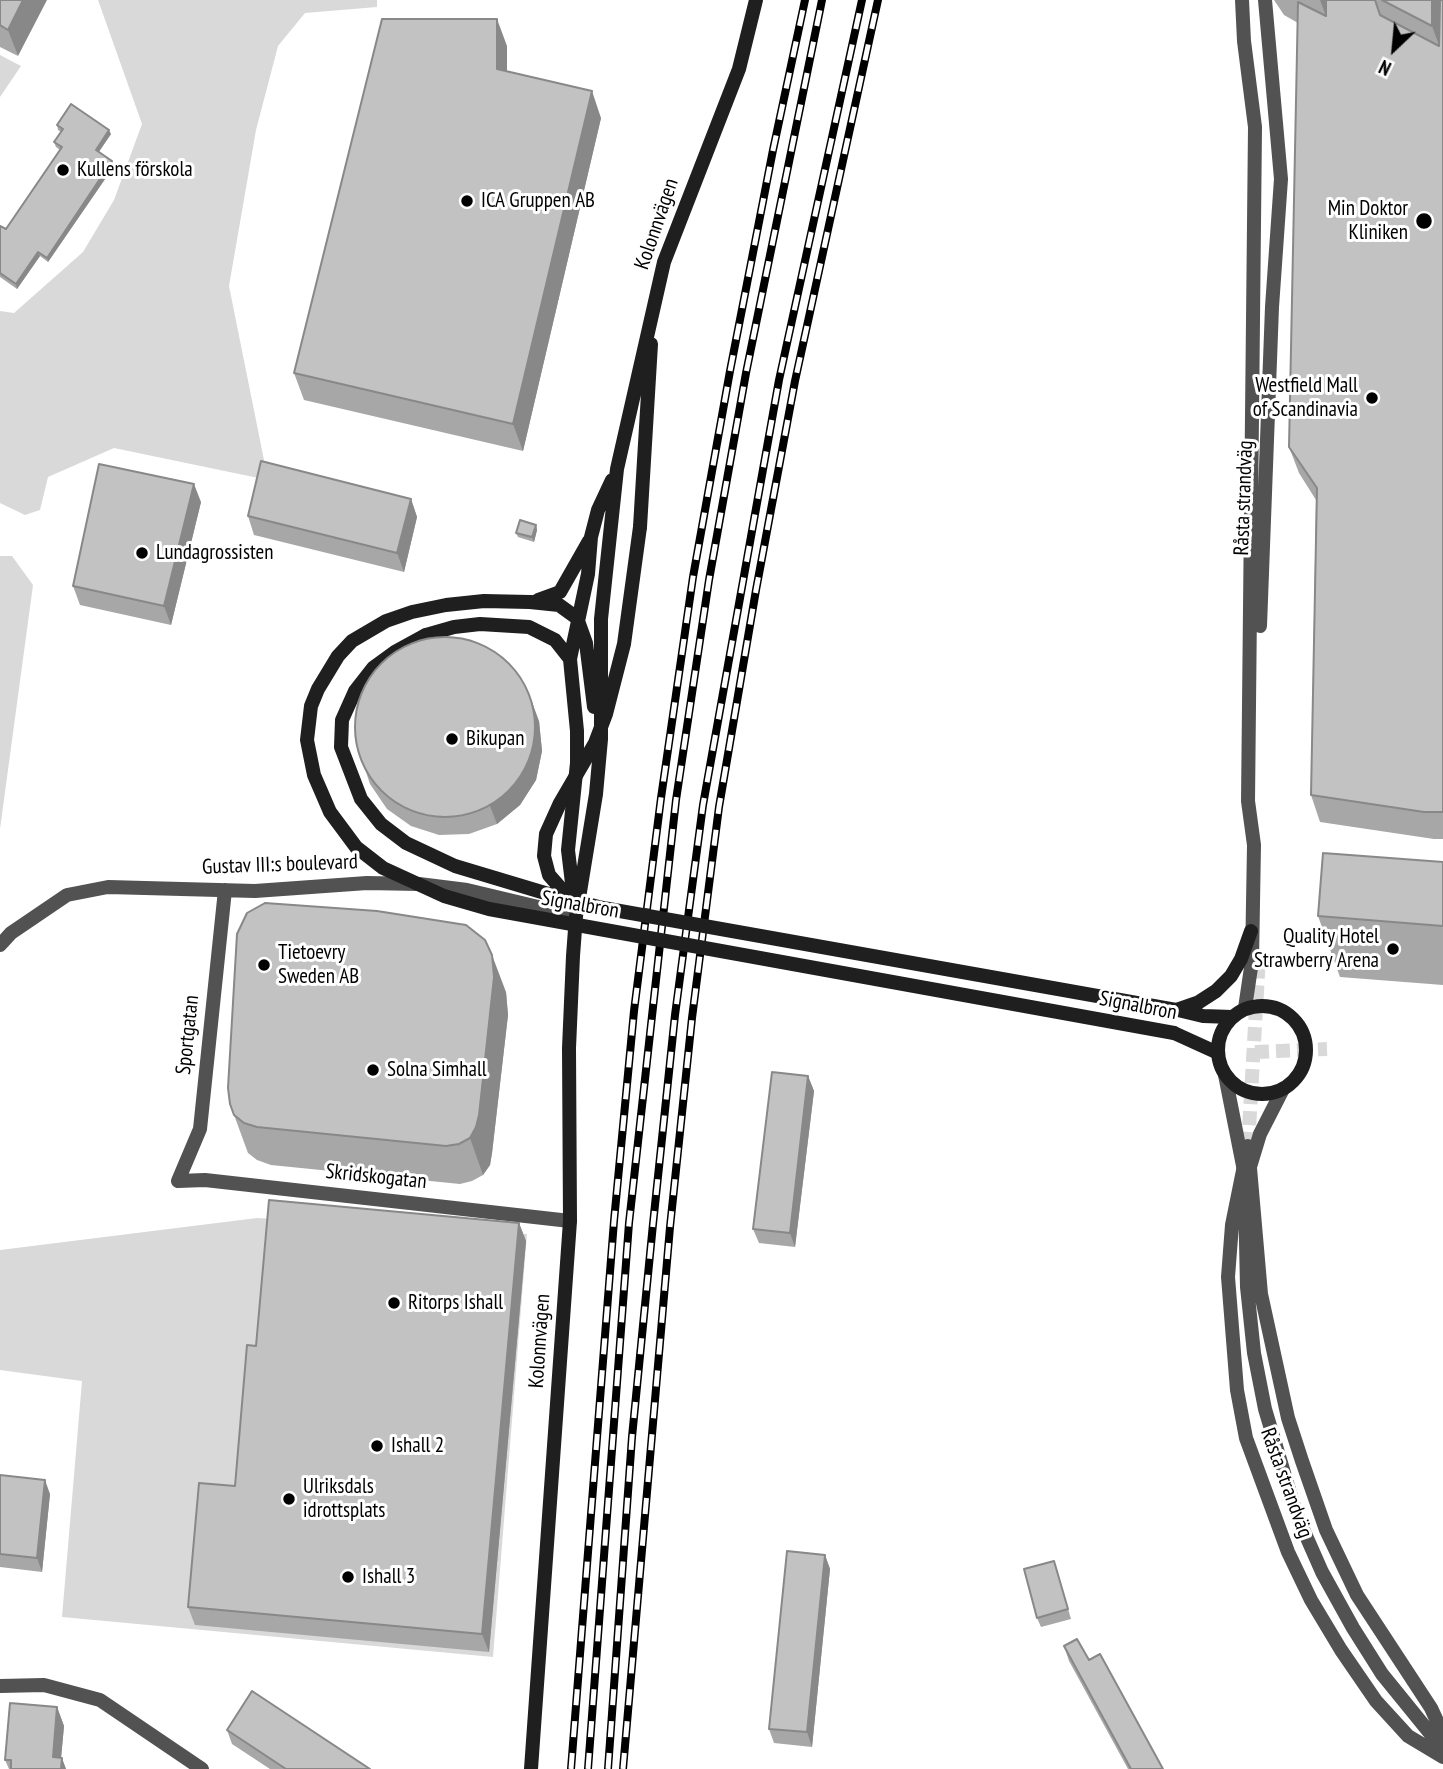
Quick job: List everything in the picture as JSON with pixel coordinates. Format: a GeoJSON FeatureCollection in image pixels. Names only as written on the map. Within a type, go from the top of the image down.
{"type":"FeatureCollection","features":[{"type":"Feature","properties":{"kind":"street","name":"Kolonnvägen"},"geometry":{"type":"LineString","coordinates":[[531,1769],[570,1221],[569,1048],[576,916],[596,794],[601,739],[601,619],[617,469],[653,304],[673,234],[739,69],[756,0]]}},
{"type":"Feature","properties":{"kind":"street","name":"Råsta strandväg"},"geometry":{"type":"LineString","coordinates":[[1242,0],[1244,41],[1255,127],[1248,801],[1254,845],[1252,961],[1245,1008]]}},
{"type":"Feature","properties":{"kind":"street","name":"Råsta strandväg"},"geometry":{"type":"LineString","coordinates":[[1259,957],[1257,729],[1272,307],[1280,179],[1265,0]]}},
{"type":"Feature","properties":{"kind":"street"},"geometry":{"type":"LineString","coordinates":[[572,901],[549,875],[544,856],[546,834],[560,803],[595,743],[606,715],[624,644],[640,527],[648,426],[653,304]]}},
{"type":"Feature","properties":{"kind":"street","name":"Kolonnvägen"},"geometry":{"type":"LineString","coordinates":[[576,916],[568,850],[577,763],[577,731],[570,659],[588,574],[591,537],[598,510],[617,469]]}},
{"type":"Feature","properties":{"kind":"street","name":"Kolonnvägen"},"geometry":{"type":"LineString","coordinates":[[530,602],[560,592],[591,537]]}},
{"type":"Feature","properties":{"kind":"street","name":"Signalbron"},"geometry":{"type":"LineString","coordinates":[[530,602],[484,601],[446,605],[386,621],[352,641],[327,673],[311,706],[307,740],[309,758],[330,812],[356,847],[383,868],[444,896],[489,909],[1174,1033],[1218,1053]]}},
{"type":"Feature","properties":{"kind":"street"},"geometry":{"type":"LineString","coordinates":[[530,602],[559,605],[577,618]]}},
{"type":"Feature","properties":{"kind":"street","name":"Kolonnvägen"},"geometry":{"type":"LineString","coordinates":[[577,618],[586,643],[591,689],[601,739]]}},
{"type":"Feature","properties":{"kind":"street","name":"Signalbron"},"geometry":{"type":"LineString","coordinates":[[570,659],[555,640],[528,627],[480,624],[454,627],[426,635],[395,652],[373,668],[355,691],[342,720],[341,747],[361,799],[381,824],[405,843],[455,866],[572,901],[1203,1016],[1232,1017]]}},
{"type":"Feature","properties":{"kind":"street","name":"Gustav III:s boulevard"},"geometry":{"type":"LineString","coordinates":[[0,945],[11,933],[67,895],[108,887],[288,890],[367,883],[419,884],[467,890],[576,916]]}},
{"type":"Feature","properties":{"kind":"street","name":"Sportgatan"},"geometry":{"type":"LineString","coordinates":[[178,1181],[200,1129],[225,890]]}},
{"type":"Feature","properties":{"kind":"street"},"geometry":{"type":"LineString","coordinates":[[1177,1010],[1207,997],[1231,976],[1241,959],[1251,931]]}},
{"type":"Feature","properties":{"kind":"street"},"geometry":{"type":"LineString","coordinates":[[1261,1005],[1276,1007],[1289,1014],[1302,1032],[1306,1053],[1303,1067],[1295,1080],[1283,1089],[1267,1094],[1251,1093],[1237,1086],[1225,1075],[1218,1053],[1219,1039],[1232,1017],[1245,1008],[1261,1005]]}},
{"type":"Feature","properties":{"kind":"street","name":"Råsta strandväg"},"geometry":{"type":"LineString","coordinates":[[1225,1075],[1245,1181],[1247,1287],[1254,1353],[1265,1409],[1296,1513],[1322,1572],[1353,1628],[1382,1674],[1443,1749]]}},
{"type":"Feature","properties":{"kind":"street","name":"Råsta strandväg"},"geometry":{"type":"LineString","coordinates":[[1245,1181],[1260,1134],[1283,1089]]}},
{"type":"Feature","properties":{"kind":"street","name":"Råsta strandväg"},"geometry":{"type":"LineString","coordinates":[[1443,1734],[1431,1708],[1357,1595],[1326,1530],[1302,1461],[1288,1418],[1261,1294],[1248,1146],[1232,1225],[1228,1277],[1237,1390],[1246,1438],[1288,1552],[1311,1600],[1341,1650],[1376,1700],[1408,1735],[1443,1756]]}},
{"type":"Feature","properties":{"kind":"street","name":"Skridskogatan"},"geometry":{"type":"LineString","coordinates":[[178,1181],[205,1180],[570,1221]]}},
{"type":"Feature","properties":{"kind":"street"},"geometry":{"type":"LineString","coordinates":[[0,1686],[44,1685],[100,1700],[202,1769]]}},
{"type":"Feature","properties":{"kind":"shaded area"},"geometry":{"type":"Polygon","coordinates":[[[98,0],[377,0],[377,7],[305,13],[278,46],[256,130],[229,286],[268,480],[114,448],[48,477],[40,510],[25,515],[0,503],[0,311],[14,313],[83,252],[114,200],[142,124],[98,0]]]}},
{"type":"Feature","properties":{"kind":"shaded area"},"geometry":{"type":"Polygon","coordinates":[[[0,55],[21,66],[0,97],[0,55]]]}},
{"type":"Feature","properties":{"kind":"shaded area"},"geometry":{"type":"Polygon","coordinates":[[[0,556],[12,556],[33,585],[0,829],[0,556]]]}},
{"type":"Feature","properties":{"kind":"shaded area","name":"Ulriksdals idrottsplats"},"geometry":{"type":"Polygon","coordinates":[[[257,1218],[527,1234],[493,1657],[62,1617],[82,1381],[0,1370],[0,1250],[257,1218]]]}},
{"type":"Feature","properties":{"kind":"building"},"geometry":{"type":"Polygon","coordinates":[[[0,0],[23,0],[8,30],[0,25],[0,0]]]}},
{"type":"Feature","properties":{"kind":"building","name":"Westfield Mall of Scandinavia"},"geometry":{"type":"Polygon","coordinates":[[[1326,0],[1375,0],[1380,15],[1439,46],[1440,0],[1443,0],[1443,812],[1424,812],[1311,795],[1317,488],[1289,447],[1298,2],[1326,16],[1326,0]]]}},
{"type":"Feature","properties":{"kind":"building"},"geometry":{"type":"Polygon","coordinates":[[[1382,0],[1432,0],[1432,26],[1382,0]]]}},
{"type":"Feature","properties":{"kind":"building","name":"ICA Gruppen AB"},"geometry":{"type":"Polygon","coordinates":[[[382,19],[497,19],[497,69],[592,91],[513,424],[294,373],[382,19]]]}},
{"type":"Feature","properties":{"kind":"building"},"geometry":{"type":"Polygon","coordinates":[[[71,104],[109,130],[96,150],[112,161],[47,258],[38,252],[16,284],[0,273],[0,226],[6,229],[62,147],[54,142],[63,129],[57,125],[71,104]]]}},
{"type":"Feature","properties":{"kind":"building"},"geometry":{"type":"Polygon","coordinates":[[[261,461],[411,499],[397,553],[248,516],[261,461]]]}},
{"type":"Feature","properties":{"kind":"building"},"geometry":{"type":"Polygon","coordinates":[[[99,464],[194,484],[164,606],[73,586],[99,464]]]}},
{"type":"Feature","properties":{"kind":"building"},"geometry":{"type":"Polygon","coordinates":[[[520,520],[536,525],[532,537],[516,533],[520,520]]]}},
{"type":"Feature","properties":{"kind":"building","name":"Bikupan"},"geometry":{"type":"Polygon","coordinates":[[[445,637],[479,644],[495,652],[508,664],[520,677],[528,693],[535,727],[528,761],[520,777],[508,790],[495,802],[479,810],[445,817],[411,810],[395,802],[382,790],[370,777],[362,761],[355,727],[362,693],[370,677],[382,664],[395,652],[411,644],[445,637]]]}},
{"type":"Feature","properties":{"kind":"building"},"geometry":{"type":"Polygon","coordinates":[[[1323,853],[1443,862],[1443,926],[1318,916],[1323,853]]]}},
{"type":"Feature","properties":{"kind":"building","name":"Solna Simhall"},"geometry":{"type":"Polygon","coordinates":[[[265,903],[377,911],[466,925],[485,940],[492,955],[494,977],[479,1115],[470,1138],[459,1144],[446,1146],[257,1127],[244,1123],[234,1115],[228,1088],[237,934],[247,913],[265,903]]]}},
{"type":"Feature","properties":{"kind":"building"},"geometry":{"type":"Polygon","coordinates":[[[772,1072],[808,1076],[790,1233],[753,1229],[772,1072]]]}},
{"type":"Feature","properties":{"kind":"building"},"geometry":{"type":"Polygon","coordinates":[[[269,1200],[519,1223],[482,1634],[188,1607],[199,1483],[235,1486],[247,1345],[256,1346],[269,1200]]]}},
{"type":"Feature","properties":{"kind":"building"},"geometry":{"type":"Polygon","coordinates":[[[0,1475],[45,1480],[37,1558],[0,1554],[0,1475]]]}},
{"type":"Feature","properties":{"kind":"building"},"geometry":{"type":"Polygon","coordinates":[[[787,1551],[825,1555],[807,1732],[769,1729],[787,1551]]]}},
{"type":"Feature","properties":{"kind":"building"},"geometry":{"type":"Polygon","coordinates":[[[1054,1561],[1068,1609],[1037,1618],[1024,1569],[1054,1561]]]}},
{"type":"Feature","properties":{"kind":"building"},"geometry":{"type":"Polygon","coordinates":[[[1077,1639],[1089,1660],[1100,1654],[1163,1769],[1131,1769],[1064,1646],[1077,1639]]]}},
{"type":"Feature","properties":{"kind":"building"},"geometry":{"type":"Polygon","coordinates":[[[252,1691],[370,1769],[286,1769],[227,1730],[252,1691]]]}},
{"type":"Feature","properties":{"kind":"building"},"geometry":{"type":"Polygon","coordinates":[[[10,1703],[57,1707],[53,1757],[62,1758],[61,1769],[11,1769],[11,1760],[5,1760],[10,1703]]]}},
{"type":"Feature","properties":{"kind":"tunnel"},"geometry":{"type":"LineString","coordinates":[[1248,1146],[1259,957]]}},
{"type":"Feature","properties":{"kind":"tunnel"},"geometry":{"type":"LineString","coordinates":[[1255,1052],[1327,1049]]}},
{"type":"Feature","properties":{"kind":"railway"},"geometry":{"type":"LineString","coordinates":[[571,1769],[614,1221],[634,1011],[661,798],[693,577],[730,371],[805,0]]}},
{"type":"Feature","properties":{"kind":"railway"},"geometry":{"type":"LineString","coordinates":[[588,1769],[629,1223],[676,800],[709,580],[746,373],[822,0]]}},
{"type":"Feature","properties":{"kind":"railway"},"geometry":{"type":"LineString","coordinates":[[608,1769],[632,1437],[675,1015],[703,805],[779,380],[862,0]]}},
{"type":"Feature","properties":{"kind":"railway"},"geometry":{"type":"LineString","coordinates":[[623,1769],[670,1227],[692,1018],[719,807],[795,381],[878,0]]}},
{"type":"Feature","properties":{"kind":"place","name":"Kullens förskola"},"geometry":{"type":"Point","coordinates":[63,170]}},
{"type":"Feature","properties":{"kind":"place","name":"ICA Gruppen AB"},"geometry":{"type":"Point","coordinates":[467,201]}},
{"type":"Feature","properties":{"kind":"place","name":"Min Doktor Kliniken"},"geometry":{"type":"Point","coordinates":[1424,221]}},
{"type":"Feature","properties":{"kind":"place","name":"Westfield Mall of Scandinavia"},"geometry":{"type":"Point","coordinates":[1372,398]}},
{"type":"Feature","properties":{"kind":"place","name":"Lundagrossisten"},"geometry":{"type":"Point","coordinates":[142,553]}},
{"type":"Feature","properties":{"kind":"place","name":"Bikupan"},"geometry":{"type":"Point","coordinates":[452,739]}},
{"type":"Feature","properties":{"kind":"place","name":"Quality Hotel Strawberry Arena"},"geometry":{"type":"Point","coordinates":[1393,949]}},
{"type":"Feature","properties":{"kind":"place","name":"Tietoevry Sweden AB"},"geometry":{"type":"Point","coordinates":[264,965]}},
{"type":"Feature","properties":{"kind":"place","name":"Solna Simhall"},"geometry":{"type":"Point","coordinates":[373,1070]}},
{"type":"Feature","properties":{"kind":"place","name":"Ritorps Ishall"},"geometry":{"type":"Point","coordinates":[394,1303]}},
{"type":"Feature","properties":{"kind":"place","name":"Ishall 2"},"geometry":{"type":"Point","coordinates":[377,1446]}},
{"type":"Feature","properties":{"kind":"place","name":"Ulriksdals idrottsplats"},"geometry":{"type":"Point","coordinates":[289,1499]}},
{"type":"Feature","properties":{"kind":"place","name":"Ishall 3"},"geometry":{"type":"Point","coordinates":[348,1577]}}]}
